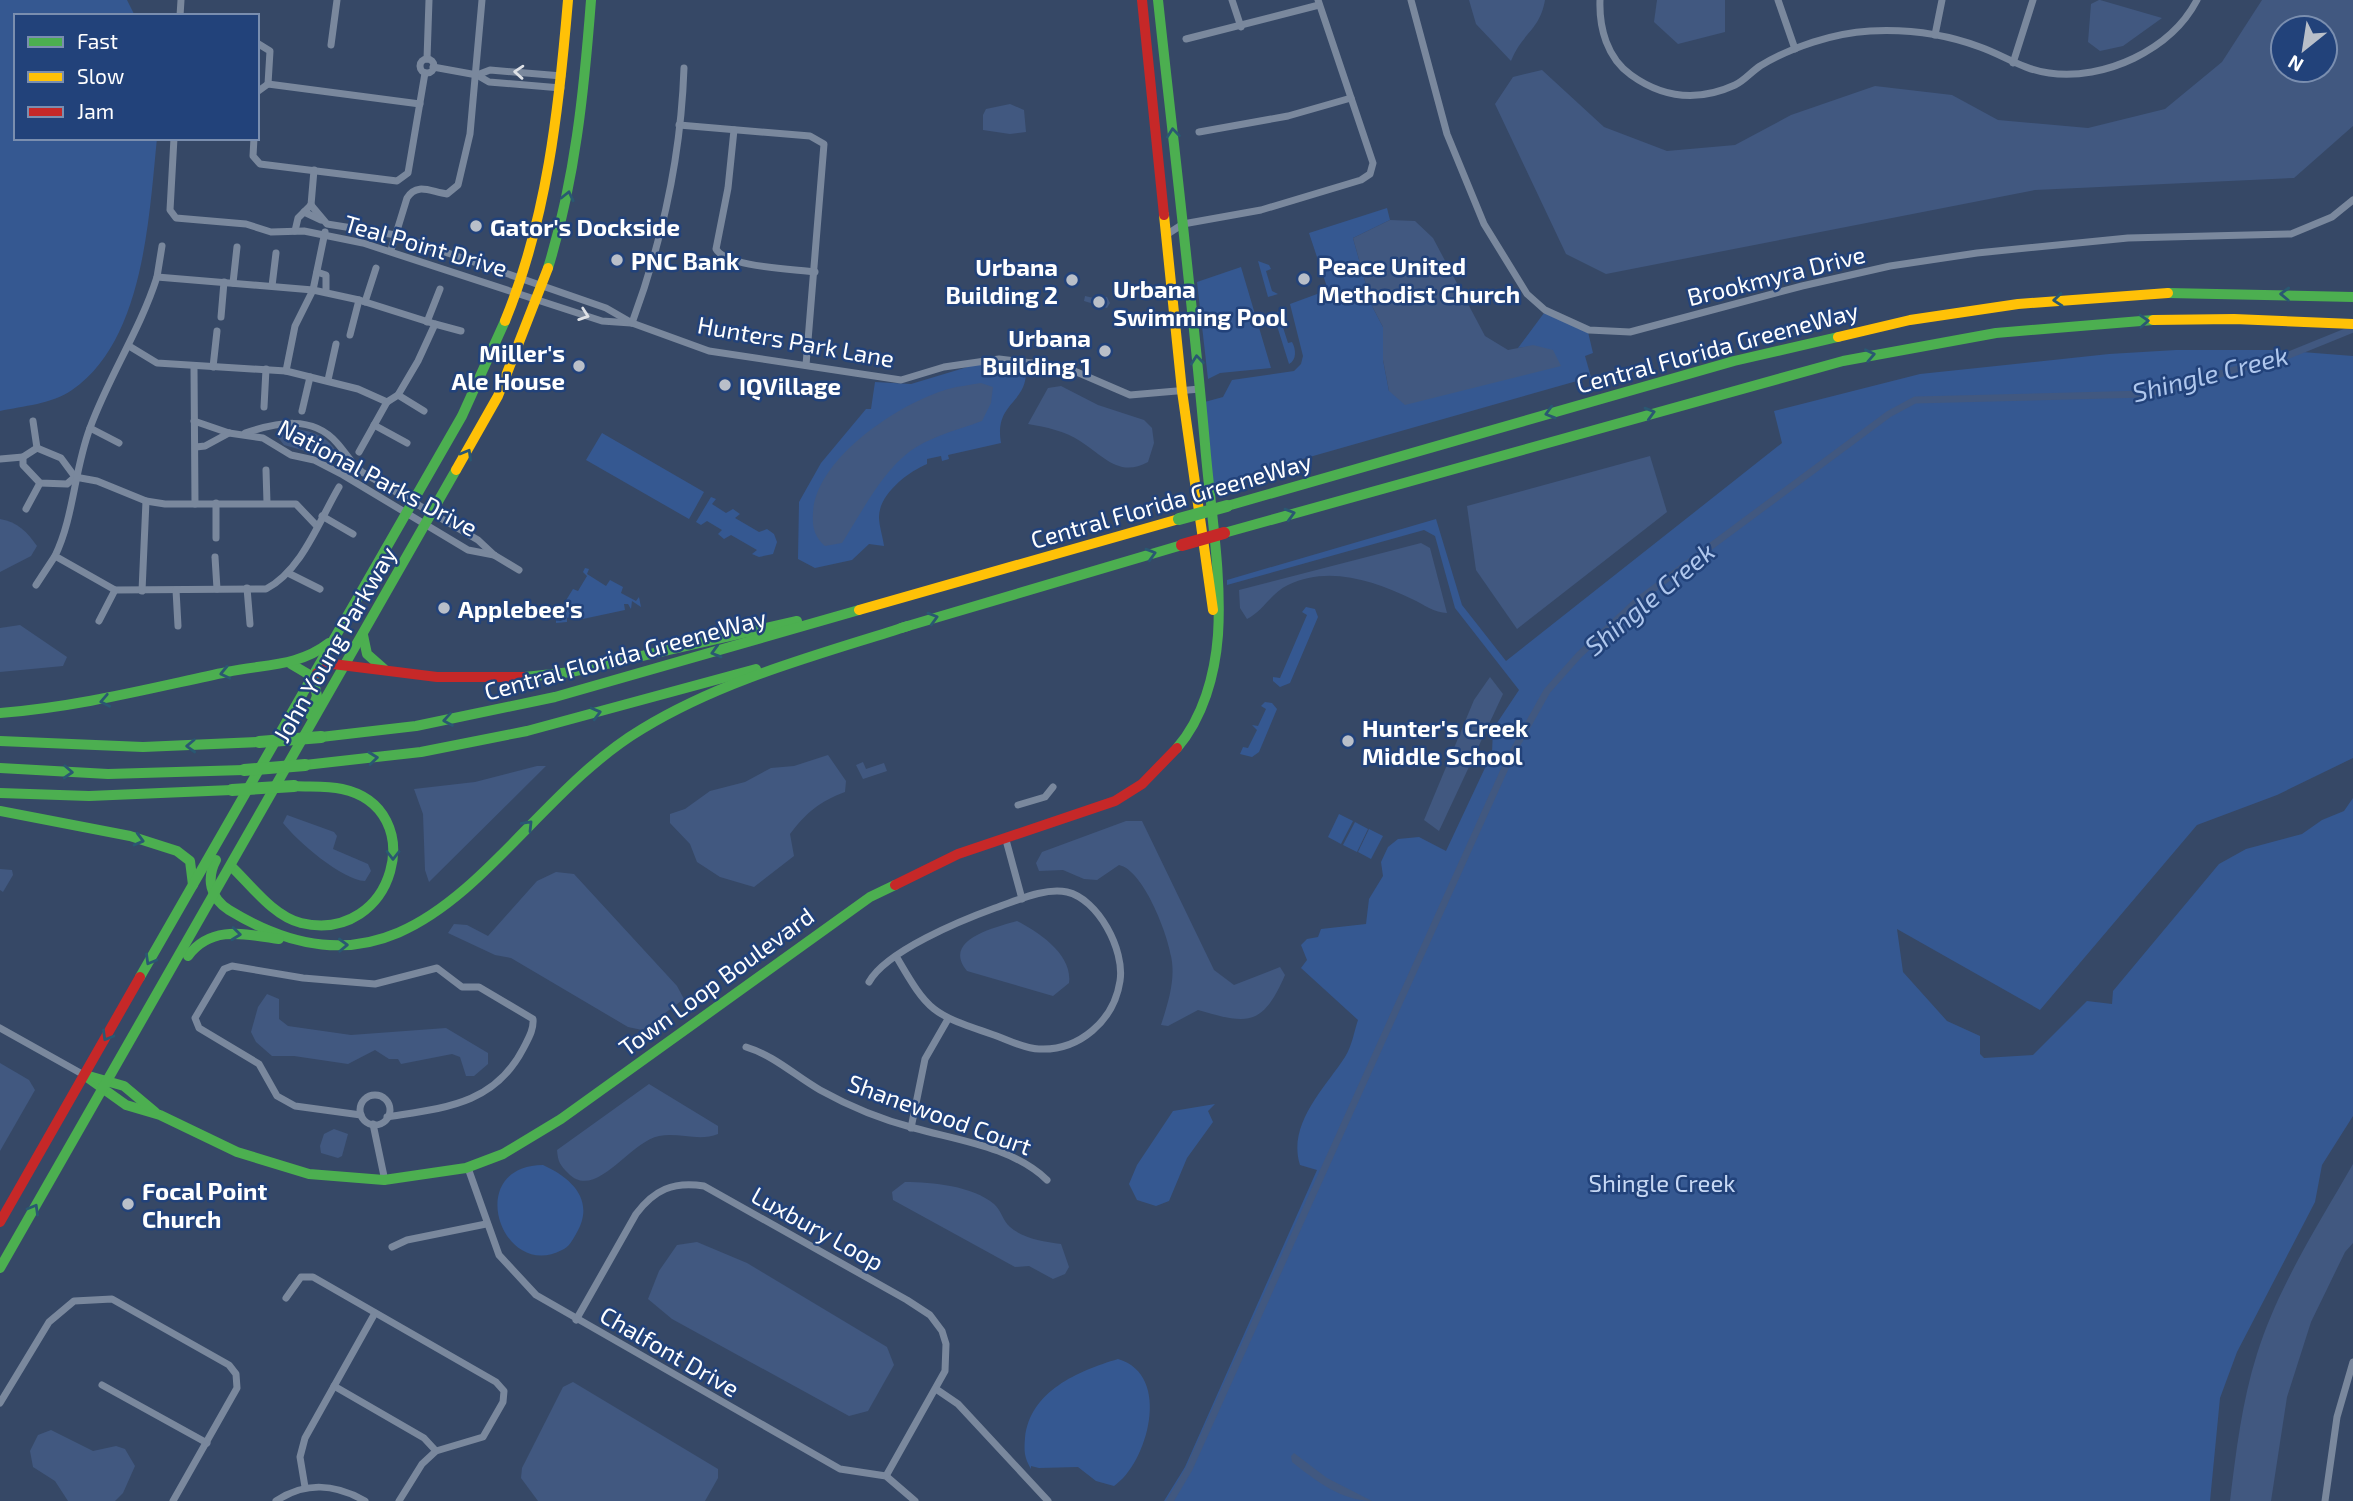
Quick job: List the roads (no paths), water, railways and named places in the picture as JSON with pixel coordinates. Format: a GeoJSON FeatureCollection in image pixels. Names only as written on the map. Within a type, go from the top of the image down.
{"type":"FeatureCollection","features":[{"type":"Feature","properties":{"kind":"main road","name":"John Young Parkway"},"geometry":{"type":"LineString","coordinates":[[0,1222],[478,386],[522,278],[548,183],[562,82],[568,0]]}},
{"type":"Feature","properties":{"kind":"main road","name":"John Young Parkway"},"geometry":{"type":"LineString","coordinates":[[0,1268],[498,396],[543,285],[575,159],[591,0]]}},
{"type":"Feature","properties":{"kind":"main road","name":"Town Loop Boulevard"},"geometry":{"type":"LineString","coordinates":[[1142,0],[1182,391],[1207,575],[1219,638]]}},
{"type":"Feature","properties":{"kind":"main road","name":"Town Loop Boulevard"},"geometry":{"type":"LineString","coordinates":[[85,1075],[110,1078],[138,1094],[155,1112],[205,1140],[288,1170],[331,1180],[385,1181],[468,1168],[530,1139],[561,1119],[870,897],[958,854],[1096,810],[1138,788],[1172,757],[1206,699],[1219,638],[1200,389],[1158,0]]}},
{"type":"Feature","properties":{"kind":"main road","name":"Central Florida GreeneWay"},"geometry":{"type":"LineString","coordinates":[[0,741],[143,747],[259,742],[416,726],[532,703],[1745,358],[1910,320],[2018,304],[2163,293],[2261,293],[2353,298]]}},
{"type":"Feature","properties":{"kind":"main road","name":"Central Florida GreeneWay"},"geometry":{"type":"LineString","coordinates":[[0,768],[108,774],[244,770],[421,752],[527,731],[908,626],[1182,545],[1763,381],[1915,346],[2033,330],[2141,321],[2236,319],[2353,324]]}},
{"type":"Feature","properties":{"kind":"main road"},"geometry":{"type":"LineString","coordinates":[[313,677],[333,664],[478,679],[571,672],[900,600]]}},
{"type":"Feature","properties":{"kind":"main road"},"geometry":{"type":"LineString","coordinates":[[128,1046],[150,1023],[192,950],[202,939],[222,932],[353,945],[385,938],[423,922],[450,903],[568,784],[642,728],[725,687],[908,626]]}},
{"type":"Feature","properties":{"kind":"main road"},"geometry":{"type":"LineString","coordinates":[[363,635],[372,660],[387,671]]}},
{"type":"Feature","properties":{"kind":"main road"},"geometry":{"type":"LineString","coordinates":[[0,712],[94,703],[230,672],[290,664],[312,657],[337,636]]}},
{"type":"Feature","properties":{"kind":"main road"},"geometry":{"type":"LineString","coordinates":[[290,664],[313,677]]}},
{"type":"Feature","properties":{"kind":"main road"},"geometry":{"type":"LineString","coordinates":[[253,829],[258,805],[316,702],[313,677]]}},
{"type":"Feature","properties":{"kind":"main road"},"geometry":{"type":"LineString","coordinates":[[288,721],[286,737],[211,869],[209,877],[214,896],[229,909],[262,927],[297,941]]}},
{"type":"Feature","properties":{"kind":"main road"},"geometry":{"type":"LineString","coordinates":[[0,793],[89,796],[232,790],[318,783],[355,791],[377,807],[391,831],[394,847],[393,872],[383,895],[353,920],[340,925],[312,926],[281,913],[231,866]]}},
{"type":"Feature","properties":{"kind":"main road"},"geometry":{"type":"LineString","coordinates":[[0,811],[95,828],[174,849],[190,861],[193,885]]}},
{"type":"Feature","properties":{"kind":"main road","name":"Town Loop Boulevard"},"geometry":{"type":"LineString","coordinates":[[85,1075],[102,1090],[131,1107],[155,1112]]}},
{"type":"Feature","properties":{"kind":"street"},"geometry":{"type":"LineString","coordinates":[[331,46],[337,0]]}},
{"type":"Feature","properties":{"kind":"street"},"geometry":{"type":"LineString","coordinates":[[254,140],[253,156],[260,164],[397,181],[408,173],[425,73],[420,66],[427,59],[429,0]]}},
{"type":"Feature","properties":{"kind":"street"},"geometry":{"type":"LineString","coordinates":[[391,250],[411,191],[422,188],[447,194],[458,186],[470,134],[482,0]]}},
{"type":"Feature","properties":{"kind":"street"},"geometry":{"type":"LineString","coordinates":[[1233,0],[1241,27]]}},
{"type":"Feature","properties":{"kind":"street","name":"Brookmyra Drive"},"geometry":{"type":"LineString","coordinates":[[1411,0],[1447,134],[1484,224],[1527,294],[1545,310],[1589,330],[1630,332],[1802,286],[1890,266],[1977,253],[2128,238],[2291,234],[2332,217],[2353,201]]}},
{"type":"Feature","properties":{"kind":"street"},"geometry":{"type":"LineString","coordinates":[[1600,0],[1599,16],[1608,50],[1625,71],[1650,89],[1682,97],[1713,93],[1737,84],[1760,66],[1795,49],[1865,32],[1894,30],[1935,35],[1980,47],[2013,63],[2049,73],[2090,73],[2123,63],[2158,44],[2190,13],[2197,0]]}},
{"type":"Feature","properties":{"kind":"street"},"geometry":{"type":"LineString","coordinates":[[1778,0],[1795,49]]}},
{"type":"Feature","properties":{"kind":"street"},"geometry":{"type":"LineString","coordinates":[[1935,35],[1942,0]]}},
{"type":"Feature","properties":{"kind":"street"},"geometry":{"type":"LineString","coordinates":[[2013,63],[2033,0]]}},
{"type":"Feature","properties":{"kind":"street"},"geometry":{"type":"LineString","coordinates":[[1166,235],[1182,224],[1212,221],[1261,210],[1360,180],[1370,174],[1373,163],[1319,2],[1241,27],[1186,39]]}},
{"type":"Feature","properties":{"kind":"street"},"geometry":{"type":"LineString","coordinates":[[259,44],[270,51],[268,84]]}},
{"type":"Feature","properties":{"kind":"street"},"geometry":{"type":"LineString","coordinates":[[427,59],[432,62],[433,68]]}},
{"type":"Feature","properties":{"kind":"street"},"geometry":{"type":"LineString","coordinates":[[425,73],[433,68],[477,75],[489,82],[562,82]]}},
{"type":"Feature","properties":{"kind":"street"},"geometry":{"type":"LineString","coordinates":[[632,323],[657,246],[679,125],[684,68]]}},
{"type":"Feature","properties":{"kind":"street"},"geometry":{"type":"LineString","coordinates":[[477,75],[489,70],[562,82]]}},
{"type":"Feature","properties":{"kind":"street"},"geometry":{"type":"LineString","coordinates":[[259,91],[268,84],[420,104]]}},
{"type":"Feature","properties":{"kind":"street"},"geometry":{"type":"LineString","coordinates":[[1199,132],[1288,116],[1351,98]]}},
{"type":"Feature","properties":{"kind":"street"},"geometry":{"type":"LineString","coordinates":[[679,125],[810,136],[824,144],[806,365]]}},
{"type":"Feature","properties":{"kind":"street"},"geometry":{"type":"LineString","coordinates":[[734,130],[728,188],[716,249],[725,259],[815,272]]}},
{"type":"Feature","properties":{"kind":"street","name":"Teal Point Drive"},"geometry":{"type":"LineString","coordinates":[[174,140],[170,210],[176,218],[246,223],[271,232],[295,231],[391,250],[516,292]]}},
{"type":"Feature","properties":{"kind":"street"},"geometry":{"type":"LineString","coordinates":[[295,231],[304,212],[311,205],[314,170]]}},
{"type":"Feature","properties":{"kind":"street","name":"Teal Point Drive"},"geometry":{"type":"LineString","coordinates":[[311,205],[324,222],[396,235],[522,278]]}},
{"type":"Feature","properties":{"kind":"street"},"geometry":{"type":"LineString","coordinates":[[286,371],[295,326],[313,290],[324,236],[324,222],[304,212]]}},
{"type":"Feature","properties":{"kind":"street"},"geometry":{"type":"LineString","coordinates":[[36,585],[66,533],[75,477],[90,428],[146,313],[157,277],[162,246]]}},
{"type":"Feature","properties":{"kind":"street"},"geometry":{"type":"LineString","coordinates":[[233,283],[237,247]]}},
{"type":"Feature","properties":{"kind":"street"},"geometry":{"type":"LineString","coordinates":[[272,286],[276,253]]}},
{"type":"Feature","properties":{"kind":"street"},"geometry":{"type":"LineString","coordinates":[[350,335],[376,268]]}},
{"type":"Feature","properties":{"kind":"street"},"geometry":{"type":"LineString","coordinates":[[317,272],[326,275],[326,292]]}},
{"type":"Feature","properties":{"kind":"street"},"geometry":{"type":"LineString","coordinates":[[157,277],[326,292],[461,331]]}},
{"type":"Feature","properties":{"kind":"street","name":"Hunters Park Lane"},"geometry":{"type":"LineString","coordinates":[[522,278],[608,308],[632,323],[709,351],[901,380],[974,361],[1031,361],[1065,367],[1130,395],[1200,389]]}},
{"type":"Feature","properties":{"kind":"street"},"geometry":{"type":"LineString","coordinates":[[221,317],[224,282]]}},
{"type":"Feature","properties":{"kind":"street"},"geometry":{"type":"LineString","coordinates":[[359,452],[387,402],[398,395],[431,323],[440,289]]}},
{"type":"Feature","properties":{"kind":"street","name":"Hunters Park Lane"},"geometry":{"type":"LineString","coordinates":[[516,292],[602,321],[632,323]]}},
{"type":"Feature","properties":{"kind":"street"},"geometry":{"type":"LineString","coordinates":[[213,367],[217,331]]}},
{"type":"Feature","properties":{"kind":"street"},"geometry":{"type":"LineString","coordinates":[[328,380],[336,344]]}},
{"type":"Feature","properties":{"kind":"street"},"geometry":{"type":"LineString","coordinates":[[128,346],[156,363],[286,371],[358,389],[387,402]]}},
{"type":"Feature","properties":{"kind":"street"},"geometry":{"type":"LineString","coordinates":[[194,366],[195,504]]}},
{"type":"Feature","properties":{"kind":"street"},"geometry":{"type":"LineString","coordinates":[[264,407],[266,369]]}},
{"type":"Feature","properties":{"kind":"street"},"geometry":{"type":"LineString","coordinates":[[302,411],[310,376]]}},
{"type":"Feature","properties":{"kind":"street"},"geometry":{"type":"LineString","coordinates":[[398,395],[424,411]]}},
{"type":"Feature","properties":{"kind":"street"},"geometry":{"type":"LineString","coordinates":[[33,421],[37,448]]}},
{"type":"Feature","properties":{"kind":"street","name":"National Parks Drive"},"geometry":{"type":"LineString","coordinates":[[194,421],[229,432],[263,438],[291,455],[314,460],[410,507],[433,514],[478,540],[494,555],[519,570]]}},
{"type":"Feature","properties":{"kind":"street","name":"National Parks Drive"},"geometry":{"type":"LineString","coordinates":[[244,433],[284,421],[308,425],[336,441],[350,462],[410,507],[426,526],[467,550],[494,555]]}},
{"type":"Feature","properties":{"kind":"street"},"geometry":{"type":"LineString","coordinates":[[374,425],[407,443]]}},
{"type":"Feature","properties":{"kind":"street"},"geometry":{"type":"LineString","coordinates":[[90,428],[119,443]]}},
{"type":"Feature","properties":{"kind":"street","name":"National Parks Drive"},"geometry":{"type":"LineString","coordinates":[[196,447],[205,446],[229,432]]}},
{"type":"Feature","properties":{"kind":"street"},"geometry":{"type":"LineString","coordinates":[[0,459],[23,457],[37,448]]}},
{"type":"Feature","properties":{"kind":"street"},"geometry":{"type":"LineString","coordinates":[[37,448],[61,458],[75,477],[97,481],[146,501],[195,504],[267,502],[296,505],[316,525]]}},
{"type":"Feature","properties":{"kind":"street"},"geometry":{"type":"LineString","coordinates":[[23,457],[23,465],[40,483],[66,484],[75,477]]}},
{"type":"Feature","properties":{"kind":"street"},"geometry":{"type":"LineString","coordinates":[[340,474],[350,462]]}},
{"type":"Feature","properties":{"kind":"street"},"geometry":{"type":"LineString","coordinates":[[266,470],[267,502]]}},
{"type":"Feature","properties":{"kind":"street"},"geometry":{"type":"LineString","coordinates":[[26,509],[40,483]]}},
{"type":"Feature","properties":{"kind":"street"},"geometry":{"type":"LineString","coordinates":[[55,556],[115,590],[265,589],[288,573],[339,487]]}},
{"type":"Feature","properties":{"kind":"street"},"geometry":{"type":"LineString","coordinates":[[142,591],[146,501]]}},
{"type":"Feature","properties":{"kind":"street"},"geometry":{"type":"LineString","coordinates":[[216,503],[216,538]]}},
{"type":"Feature","properties":{"kind":"street"},"geometry":{"type":"LineString","coordinates":[[322,516],[353,534]]}},
{"type":"Feature","properties":{"kind":"street"},"geometry":{"type":"LineString","coordinates":[[215,557],[217,589]]}},
{"type":"Feature","properties":{"kind":"street"},"geometry":{"type":"LineString","coordinates":[[288,573],[320,589]]}},
{"type":"Feature","properties":{"kind":"street"},"geometry":{"type":"LineString","coordinates":[[247,588],[250,624]]}},
{"type":"Feature","properties":{"kind":"street"},"geometry":{"type":"LineString","coordinates":[[99,621],[115,590]]}},
{"type":"Feature","properties":{"kind":"street"},"geometry":{"type":"LineString","coordinates":[[176,590],[178,626]]}},
{"type":"Feature","properties":{"kind":"street"},"geometry":{"type":"LineString","coordinates":[[1018,805],[1045,797],[1053,787]]}},
{"type":"Feature","properties":{"kind":"street"},"geometry":{"type":"LineString","coordinates":[[1006,840],[1022,899]]}},
{"type":"Feature","properties":{"kind":"street"},"geometry":{"type":"LineString","coordinates":[[869,982],[874,974],[895,956],[972,917],[1022,899],[1066,892],[1086,900],[1102,916],[1117,955],[1121,979],[1112,1007],[1092,1032],[1070,1046],[1038,1049],[948,1019],[930,1009],[895,956]]}},
{"type":"Feature","properties":{"kind":"street"},"geometry":{"type":"LineString","coordinates":[[373,1124],[381,1123],[387,1117],[435,1110],[485,1092],[505,1077],[515,1063],[534,1027],[533,1019],[479,987],[461,987],[437,968],[375,984],[303,978],[232,966],[224,969],[195,1018],[199,1028],[259,1064],[277,1096],[295,1106],[361,1115],[373,1124],[385,1181]]}},
{"type":"Feature","properties":{"kind":"street"},"geometry":{"type":"LineString","coordinates":[[911,1128],[925,1059],[948,1019]]}},
{"type":"Feature","properties":{"kind":"street"},"geometry":{"type":"LineString","coordinates":[[0,1028],[85,1075]]}},
{"type":"Feature","properties":{"kind":"street","name":"Shanewood Court"},"geometry":{"type":"LineString","coordinates":[[746,1047],[765,1053],[820,1090],[911,1128],[957,1138],[996,1151],[1038,1171],[1047,1180]]}},
{"type":"Feature","properties":{"kind":"street"},"geometry":{"type":"LineString","coordinates":[[361,1115],[363,1101],[376,1095],[388,1103],[387,1117]]}},
{"type":"Feature","properties":{"kind":"street","name":"Chalfont Drive"},"geometry":{"type":"LineString","coordinates":[[468,1168],[499,1255],[536,1295],[840,1469],[886,1476]]}},
{"type":"Feature","properties":{"kind":"street","name":"Luxbury Loop"},"geometry":{"type":"LineString","coordinates":[[576,1320],[636,1214],[648,1198],[661,1189],[677,1184],[704,1186],[930,1315],[942,1331],[946,1344],[945,1371],[886,1476]]}},
{"type":"Feature","properties":{"kind":"street"},"geometry":{"type":"LineString","coordinates":[[392,1247],[407,1240],[486,1224]]}},
{"type":"Feature","properties":{"kind":"street"},"geometry":{"type":"LineString","coordinates":[[286,1298],[297,1281],[307,1275],[496,1382],[504,1391],[503,1402],[483,1437],[436,1451],[422,1464],[399,1501]]}},
{"type":"Feature","properties":{"kind":"street"},"geometry":{"type":"LineString","coordinates":[[0,1403],[49,1322],[60,1310],[74,1301],[112,1299],[229,1365],[236,1374],[237,1388],[173,1501]]}},
{"type":"Feature","properties":{"kind":"street"},"geometry":{"type":"LineString","coordinates":[[305,1487],[301,1448],[376,1313]]}},
{"type":"Feature","properties":{"kind":"street"},"geometry":{"type":"LineString","coordinates":[[2325,1501],[2337,1417],[2353,1362]]}},
{"type":"Feature","properties":{"kind":"street"},"geometry":{"type":"LineString","coordinates":[[102,1385],[207,1443]]}},
{"type":"Feature","properties":{"kind":"street"},"geometry":{"type":"LineString","coordinates":[[334,1387],[424,1438],[436,1451]]}},
{"type":"Feature","properties":{"kind":"street"},"geometry":{"type":"LineString","coordinates":[[936,1389],[958,1404],[1048,1501]]}},
{"type":"Feature","properties":{"kind":"street"},"geometry":{"type":"LineString","coordinates":[[886,1476],[915,1501]]}},
{"type":"Feature","properties":{"kind":"street"},"geometry":{"type":"LineString","coordinates":[[276,1501],[305,1487],[338,1489],[365,1501]]}},
{"type":"Feature","properties":{"kind":"waterway","name":"Shingle Creek"},"geometry":{"type":"LineString","coordinates":[[1170,1501],[1189,1469],[1510,757],[1547,691],[1579,655],[1637,601],[1889,414],[1915,400],[2146,394],[2289,355],[2353,329]]}},
{"type":"Feature","properties":{"kind":"place","name":"Gator's Dockside"},"geometry":{"type":"Point","coordinates":[476,226]}},
{"type":"Feature","properties":{"kind":"place","name":"PNC Bank"},"geometry":{"type":"Point","coordinates":[617,260]}},
{"type":"Feature","properties":{"kind":"place","name":"Peace United Methodist Church"},"geometry":{"type":"Point","coordinates":[1304,279]}},
{"type":"Feature","properties":{"kind":"place","name":"Urbana Building 2"},"geometry":{"type":"Point","coordinates":[1072,280]}},
{"type":"Feature","properties":{"kind":"place","name":"Urbana Swimming Pool"},"geometry":{"type":"Point","coordinates":[1099,302]}},
{"type":"Feature","properties":{"kind":"place","name":"Urbana Building 1"},"geometry":{"type":"Point","coordinates":[1105,351]}},
{"type":"Feature","properties":{"kind":"place","name":"Miller's Ale House"},"geometry":{"type":"Point","coordinates":[579,366]}},
{"type":"Feature","properties":{"kind":"place","name":"IQVillage"},"geometry":{"type":"Point","coordinates":[725,385]}},
{"type":"Feature","properties":{"kind":"place","name":"Applebee's"},"geometry":{"type":"Point","coordinates":[444,608]}},
{"type":"Feature","properties":{"kind":"place","name":"Hunter's Creek Middle School"},"geometry":{"type":"Point","coordinates":[1348,741]}},
{"type":"Feature","properties":{"kind":"place","name":"Focal Point Church"},"geometry":{"type":"Point","coordinates":[128,1204]}}]}
